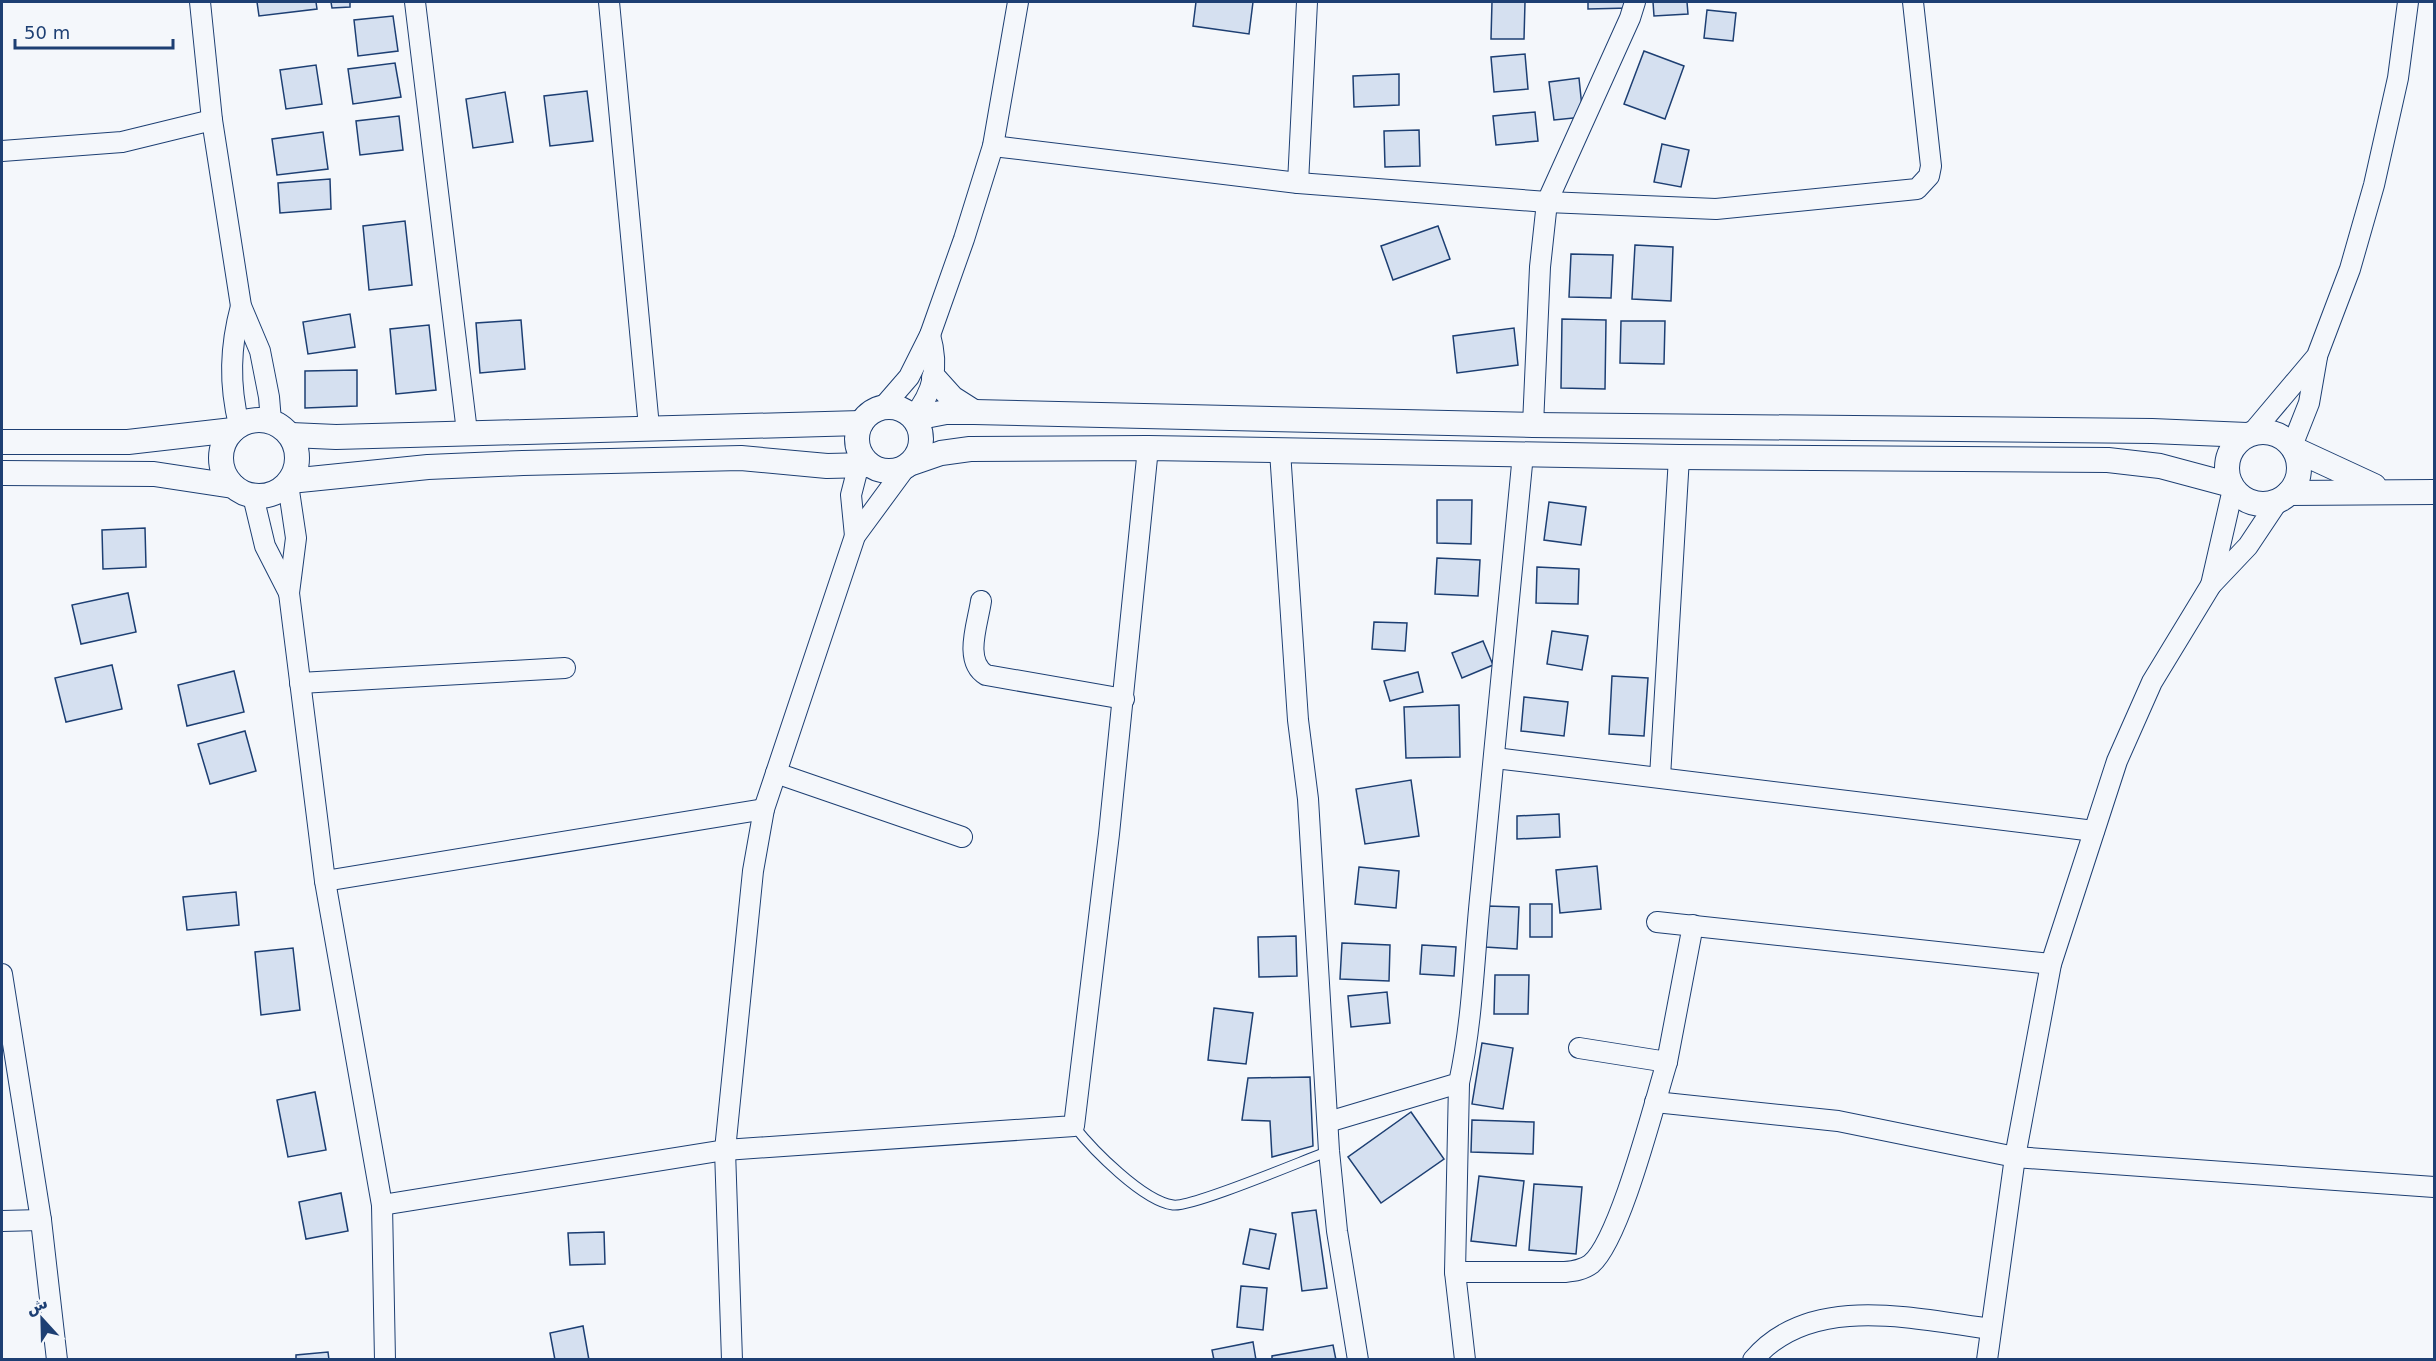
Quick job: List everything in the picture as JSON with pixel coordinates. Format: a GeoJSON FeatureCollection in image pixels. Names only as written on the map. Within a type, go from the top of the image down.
{"type":"FeatureCollection","features":[{"type":"Feature","properties":{"kind":"street"},"geometry":{"type":"LineString","coordinates":[[200,2],[212,120],[241,306],[260,351],[271,421]]}},
{"type":"Feature","properties":{"kind":"street"},"geometry":{"type":"LineString","coordinates":[[415,2],[467,432]]}},
{"type":"Feature","properties":{"kind":"street"},"geometry":{"type":"LineString","coordinates":[[609,2],[649,427]]}},
{"type":"Feature","properties":{"kind":"street"},"geometry":{"type":"LineString","coordinates":[[855,536],[851,495],[862,462],[857,439],[861,423],[867,416],[883,407],[909,377],[930,335],[993,147],[1018,2]]}},
{"type":"Feature","properties":{"kind":"street"},"geometry":{"type":"LineString","coordinates":[[1298,183],[1307,2]]}},
{"type":"Feature","properties":{"kind":"street"},"geometry":{"type":"LineString","coordinates":[[1533,424],[1539,267],[1547,202],[1635,2]]}},
{"type":"Feature","properties":{"kind":"street"},"geometry":{"type":"LineString","coordinates":[[993,147],[1298,183],[1547,202],[1716,209],[1917,189],[1929,176],[1931,166],[1913,2]]}},
{"type":"Feature","properties":{"kind":"street"},"geometry":{"type":"LineString","coordinates":[[1987,1359],[2014,1157],[2051,964],[2094,831],[2134,720],[2158,673],[2211,585],[2248,546],[2284,497],[2299,472],[2293,448],[2309,403],[2317,356],[2350,269],[2374,185],[2398,78],[2408,2]]}},
{"type":"Feature","properties":{"kind":"street"},"geometry":{"type":"LineString","coordinates":[[2,151],[122,142],[212,120]]}},
{"type":"Feature","properties":{"kind":"street"},"geometry":{"type":"LineString","coordinates":[[236,428],[231,354],[241,306]]}},
{"type":"Feature","properties":{"kind":"street"},"geometry":{"type":"LineString","coordinates":[[914,417],[927,399],[934,378],[936,363],[930,335]]}},
{"type":"Feature","properties":{"kind":"street"},"geometry":{"type":"LineString","coordinates":[[2317,356],[2250,434],[2230,451],[2227,474],[2232,487],[2242,498],[2254,503],[2266,504],[2284,497],[2384,491],[2434,492]]}},
{"type":"Feature","properties":{"kind":"street"},"geometry":{"type":"LineString","coordinates":[[934,378],[952,398],[974,412]]}},
{"type":"Feature","properties":{"kind":"street"},"geometry":{"type":"LineString","coordinates":[[732,1359],[726,1150],[753,871],[764,809],[855,536],[919,453],[922,441],[921,429],[914,417],[899,408],[883,407]]}},
{"type":"Feature","properties":{"kind":"street"},"geometry":{"type":"LineString","coordinates":[[914,417],[936,413],[974,412],[1533,424],[2274,433],[2293,448],[2384,491]]}},
{"type":"Feature","properties":{"kind":"street"},"geometry":{"type":"LineString","coordinates":[[289,593],[243,491],[222,469],[221,458],[226,438],[249,420],[271,421],[291,435],[336,437],[861,423]]}},
{"type":"Feature","properties":{"kind":"street"},"geometry":{"type":"LineString","coordinates":[[2,442],[128,442],[236,428]]}},
{"type":"Feature","properties":{"kind":"street"},"geometry":{"type":"LineString","coordinates":[[291,435],[298,458],[289,482],[296,538],[289,593],[325,881],[382,1205],[385,1359]]}},
{"type":"Feature","properties":{"kind":"street"},"geometry":{"type":"LineString","coordinates":[[2,473],[154,474],[243,491],[272,494],[289,482],[428,467],[624,460],[770,459],[862,462],[880,471],[893,472],[941,453],[970,449],[1148,448],[1679,457],[2108,460],[2160,466],[2232,487]]}},
{"type":"Feature","properties":{"kind":"street"},"geometry":{"type":"LineString","coordinates":[[382,1205],[726,1150],[1074,1126],[1124,699],[1148,448]]}},
{"type":"Feature","properties":{"kind":"street"},"geometry":{"type":"LineString","coordinates":[[1280,450],[1298,720],[1308,799],[1329,1150],[1336,1231],[1358,1359]]}},
{"type":"Feature","properties":{"kind":"street"},"geometry":{"type":"LineString","coordinates":[[1465,1359],[1455,1272],[1459,1083],[1472,1001],[1475,940],[1495,758],[1523,454]]}},
{"type":"Feature","properties":{"kind":"street"},"geometry":{"type":"LineString","coordinates":[[1660,777],[1679,457]]}},
{"type":"Feature","properties":{"kind":"street"},"geometry":{"type":"LineString","coordinates":[[2211,585],[2232,487]]}},
{"type":"Feature","properties":{"kind":"street"},"geometry":{"type":"LineString","coordinates":[[981,601],[973,654],[979,671],[986,675],[1124,699]]}},
{"type":"Feature","properties":{"kind":"street"},"geometry":{"type":"LineString","coordinates":[[300,683],[565,668]]}},
{"type":"Feature","properties":{"kind":"street"},"geometry":{"type":"LineString","coordinates":[[1495,758],[2094,831]]}},
{"type":"Feature","properties":{"kind":"street"},"geometry":{"type":"LineString","coordinates":[[776,773],[963,837]]}},
{"type":"Feature","properties":{"kind":"street"},"geometry":{"type":"LineString","coordinates":[[325,881],[764,809]]}},
{"type":"Feature","properties":{"kind":"street"},"geometry":{"type":"LineString","coordinates":[[1657,922],[2051,964]]}},
{"type":"Feature","properties":{"kind":"street"},"geometry":{"type":"LineString","coordinates":[[1455,1272],[1565,1272],[1581,1270],[1592,1263],[1620,1215],[1667,1062],[1693,925]]}},
{"type":"Feature","properties":{"kind":"street"},"geometry":{"type":"LineString","coordinates":[[2,974],[41,1220],[57,1359]]}},
{"type":"Feature","properties":{"kind":"street"},"geometry":{"type":"LineString","coordinates":[[1579,1048],[1667,1062]]}},
{"type":"Feature","properties":{"kind":"street"},"geometry":{"type":"LineString","coordinates":[[1328,1122],[1459,1083]]}},
{"type":"Feature","properties":{"kind":"street"},"geometry":{"type":"LineString","coordinates":[[1655,1102],[1838,1120],[2014,1157],[2434,1187]]}},
{"type":"Feature","properties":{"kind":"street"},"geometry":{"type":"LineString","coordinates":[[2,1221],[41,1220]]}},
{"type":"Feature","properties":{"kind":"street"},"geometry":{"type":"LineString","coordinates":[[1753,1359],[1773,1342],[1804,1324],[1838,1316],[1899,1317],[1991,1329]]}},
{"type":"Feature","properties":{"kind":"lane"},"geometry":{"type":"LineString","coordinates":[[1074,1126],[1092,1149],[1122,1174],[1157,1199],[1171,1205],[1202,1199],[1329,1150]]}},
{"type":"Feature","properties":{"kind":"building"},"geometry":{"type":"Polygon","coordinates":[[[257,2],[316,2],[317,9],[259,16],[257,2]]]}},
{"type":"Feature","properties":{"kind":"building"},"geometry":{"type":"Polygon","coordinates":[[[331,2],[350,2],[350,7],[332,8],[331,2]]]}},
{"type":"Feature","properties":{"kind":"building"},"geometry":{"type":"Polygon","coordinates":[[[1196,2],[1253,2],[1249,34],[1193,26],[1196,2]]]}},
{"type":"Feature","properties":{"kind":"building"},"geometry":{"type":"Polygon","coordinates":[[[1492,2],[1525,2],[1524,39],[1491,39],[1492,2]]]}},
{"type":"Feature","properties":{"kind":"building"},"geometry":{"type":"Polygon","coordinates":[[[1588,2],[1629,2],[1629,8],[1588,9],[1588,2]]]}},
{"type":"Feature","properties":{"kind":"building"},"geometry":{"type":"Polygon","coordinates":[[[1653,2],[1687,2],[1688,14],[1654,16],[1653,2]]]}},
{"type":"Feature","properties":{"kind":"building"},"geometry":{"type":"Polygon","coordinates":[[[1707,10],[1736,13],[1733,41],[1704,38],[1707,10]]]}},
{"type":"Feature","properties":{"kind":"building"},"geometry":{"type":"Polygon","coordinates":[[[393,16],[398,51],[358,56],[354,20],[393,16]]]}},
{"type":"Feature","properties":{"kind":"building"},"geometry":{"type":"Polygon","coordinates":[[[1644,51],[1684,66],[1665,119],[1624,104],[1644,51]]]}},
{"type":"Feature","properties":{"kind":"building"},"geometry":{"type":"Polygon","coordinates":[[[1525,54],[1528,89],[1494,92],[1491,57],[1525,54]]]}},
{"type":"Feature","properties":{"kind":"building"},"geometry":{"type":"Polygon","coordinates":[[[395,63],[401,97],[353,104],[348,69],[395,63]]]}},
{"type":"Feature","properties":{"kind":"building"},"geometry":{"type":"Polygon","coordinates":[[[316,65],[322,104],[286,109],[280,70],[316,65]]]}},
{"type":"Feature","properties":{"kind":"building"},"geometry":{"type":"Polygon","coordinates":[[[1399,74],[1399,105],[1354,107],[1353,76],[1399,74]]]}},
{"type":"Feature","properties":{"kind":"building"},"geometry":{"type":"Polygon","coordinates":[[[1579,78],[1583,117],[1554,120],[1549,82],[1579,78]]]}},
{"type":"Feature","properties":{"kind":"building"},"geometry":{"type":"Polygon","coordinates":[[[587,91],[593,141],[550,146],[544,96],[587,91]]]}},
{"type":"Feature","properties":{"kind":"building"},"geometry":{"type":"Polygon","coordinates":[[[505,92],[513,142],[473,148],[466,99],[505,92]]]}},
{"type":"Feature","properties":{"kind":"building"},"geometry":{"type":"Polygon","coordinates":[[[1535,112],[1538,141],[1496,145],[1493,116],[1535,112]]]}},
{"type":"Feature","properties":{"kind":"building"},"geometry":{"type":"Polygon","coordinates":[[[399,116],[403,150],[360,155],[356,121],[399,116]]]}},
{"type":"Feature","properties":{"kind":"building"},"geometry":{"type":"Polygon","coordinates":[[[1419,130],[1420,166],[1385,167],[1384,131],[1419,130]]]}},
{"type":"Feature","properties":{"kind":"building"},"geometry":{"type":"Polygon","coordinates":[[[323,132],[328,169],[277,175],[272,139],[323,132]]]}},
{"type":"Feature","properties":{"kind":"building"},"geometry":{"type":"Polygon","coordinates":[[[1662,144],[1689,150],[1681,187],[1654,182],[1662,144]]]}},
{"type":"Feature","properties":{"kind":"building"},"geometry":{"type":"Polygon","coordinates":[[[330,179],[331,209],[280,213],[278,183],[330,179]]]}},
{"type":"Feature","properties":{"kind":"building"},"geometry":{"type":"Polygon","coordinates":[[[405,221],[412,285],[369,290],[363,226],[405,221]]]}},
{"type":"Feature","properties":{"kind":"building"},"geometry":{"type":"Polygon","coordinates":[[[1438,226],[1450,259],[1393,280],[1381,246],[1438,226]]]}},
{"type":"Feature","properties":{"kind":"building"},"geometry":{"type":"Polygon","coordinates":[[[1635,245],[1673,247],[1671,301],[1632,299],[1635,245]]]}},
{"type":"Feature","properties":{"kind":"building"},"geometry":{"type":"Polygon","coordinates":[[[1571,254],[1613,255],[1611,298],[1569,297],[1571,254]]]}},
{"type":"Feature","properties":{"kind":"building"},"geometry":{"type":"Polygon","coordinates":[[[350,314],[355,347],[308,354],[303,322],[350,314]]]}},
{"type":"Feature","properties":{"kind":"building"},"geometry":{"type":"Polygon","coordinates":[[[1562,319],[1606,320],[1605,389],[1561,388],[1562,319]]]}},
{"type":"Feature","properties":{"kind":"building"},"geometry":{"type":"Polygon","coordinates":[[[521,320],[525,369],[480,373],[476,323],[521,320]]]}},
{"type":"Feature","properties":{"kind":"building"},"geometry":{"type":"Polygon","coordinates":[[[1621,321],[1665,321],[1664,364],[1620,363],[1621,321]]]}},
{"type":"Feature","properties":{"kind":"building"},"geometry":{"type":"Polygon","coordinates":[[[429,325],[436,390],[396,394],[390,329],[429,325]]]}},
{"type":"Feature","properties":{"kind":"building"},"geometry":{"type":"Polygon","coordinates":[[[1514,328],[1518,365],[1457,373],[1453,336],[1514,328]]]}},
{"type":"Feature","properties":{"kind":"building"},"geometry":{"type":"Polygon","coordinates":[[[357,370],[357,406],[305,408],[305,371],[357,370]]]}},
{"type":"Feature","properties":{"kind":"building"},"geometry":{"type":"Polygon","coordinates":[[[1437,500],[1472,500],[1471,544],[1437,543],[1437,500]]]}},
{"type":"Feature","properties":{"kind":"building"},"geometry":{"type":"Polygon","coordinates":[[[1549,502],[1586,507],[1581,545],[1544,540],[1549,502]]]}},
{"type":"Feature","properties":{"kind":"building"},"geometry":{"type":"Polygon","coordinates":[[[145,528],[146,567],[103,569],[102,530],[145,528]]]}},
{"type":"Feature","properties":{"kind":"building"},"geometry":{"type":"Polygon","coordinates":[[[1437,558],[1480,560],[1478,596],[1435,594],[1437,558]]]}},
{"type":"Feature","properties":{"kind":"building"},"geometry":{"type":"Polygon","coordinates":[[[1537,567],[1579,569],[1578,604],[1536,603],[1537,567]]]}},
{"type":"Feature","properties":{"kind":"building"},"geometry":{"type":"Polygon","coordinates":[[[128,593],[136,632],[81,644],[72,605],[128,593]]]}},
{"type":"Feature","properties":{"kind":"building"},"geometry":{"type":"Polygon","coordinates":[[[1374,622],[1407,623],[1405,651],[1372,649],[1374,622]]]}},
{"type":"Feature","properties":{"kind":"building"},"geometry":{"type":"Polygon","coordinates":[[[1552,631],[1588,636],[1582,670],[1547,664],[1552,631]]]}},
{"type":"Feature","properties":{"kind":"building"},"geometry":{"type":"Polygon","coordinates":[[[1483,641],[1493,665],[1462,678],[1452,653],[1483,641]]]}},
{"type":"Feature","properties":{"kind":"building"},"geometry":{"type":"Polygon","coordinates":[[[112,665],[122,709],[66,722],[55,678],[112,665]]]}},
{"type":"Feature","properties":{"kind":"building"},"geometry":{"type":"Polygon","coordinates":[[[234,671],[244,712],[187,726],[178,685],[234,671]]]}},
{"type":"Feature","properties":{"kind":"building"},"geometry":{"type":"Polygon","coordinates":[[[1418,672],[1423,692],[1390,701],[1384,681],[1418,672]]]}},
{"type":"Feature","properties":{"kind":"building"},"geometry":{"type":"Polygon","coordinates":[[[1612,676],[1648,678],[1644,736],[1609,734],[1612,676]]]}},
{"type":"Feature","properties":{"kind":"building"},"geometry":{"type":"Polygon","coordinates":[[[1524,697],[1568,702],[1564,736],[1521,731],[1524,697]]]}},
{"type":"Feature","properties":{"kind":"building"},"geometry":{"type":"Polygon","coordinates":[[[1459,705],[1460,757],[1406,758],[1404,707],[1459,705]]]}},
{"type":"Feature","properties":{"kind":"building"},"geometry":{"type":"Polygon","coordinates":[[[245,731],[256,771],[210,784],[198,744],[245,731]]]}},
{"type":"Feature","properties":{"kind":"building"},"geometry":{"type":"Polygon","coordinates":[[[1411,780],[1419,836],[1365,844],[1356,789],[1411,780]]]}},
{"type":"Feature","properties":{"kind":"building"},"geometry":{"type":"Polygon","coordinates":[[[1559,814],[1560,837],[1517,839],[1517,816],[1559,814]]]}},
{"type":"Feature","properties":{"kind":"building"},"geometry":{"type":"Polygon","coordinates":[[[1597,866],[1601,909],[1560,913],[1556,870],[1597,866]]]}},
{"type":"Feature","properties":{"kind":"building"},"geometry":{"type":"Polygon","coordinates":[[[1359,867],[1399,871],[1396,908],[1355,904],[1359,867]]]}},
{"type":"Feature","properties":{"kind":"building"},"geometry":{"type":"Polygon","coordinates":[[[236,892],[239,925],[187,930],[183,897],[236,892]]]}},
{"type":"Feature","properties":{"kind":"building"},"geometry":{"type":"Polygon","coordinates":[[[1530,904],[1552,904],[1552,937],[1530,937],[1530,904]]]}},
{"type":"Feature","properties":{"kind":"building"},"geometry":{"type":"Polygon","coordinates":[[[1487,906],[1519,907],[1517,949],[1485,947],[1487,906]]]}},
{"type":"Feature","properties":{"kind":"building"},"geometry":{"type":"Polygon","coordinates":[[[1296,936],[1297,976],[1259,977],[1258,937],[1296,936]]]}},
{"type":"Feature","properties":{"kind":"building"},"geometry":{"type":"Polygon","coordinates":[[[1342,943],[1390,945],[1389,981],[1340,979],[1342,943]]]}},
{"type":"Feature","properties":{"kind":"building"},"geometry":{"type":"Polygon","coordinates":[[[1422,945],[1456,947],[1454,976],[1420,974],[1422,945]]]}},
{"type":"Feature","properties":{"kind":"building"},"geometry":{"type":"Polygon","coordinates":[[[293,948],[300,1010],[261,1015],[255,952],[293,948]]]}},
{"type":"Feature","properties":{"kind":"building"},"geometry":{"type":"Polygon","coordinates":[[[1495,975],[1529,975],[1528,1014],[1494,1014],[1495,975]]]}},
{"type":"Feature","properties":{"kind":"building"},"geometry":{"type":"Polygon","coordinates":[[[1387,992],[1390,1023],[1351,1027],[1348,996],[1387,992]]]}},
{"type":"Feature","properties":{"kind":"building"},"geometry":{"type":"Polygon","coordinates":[[[1214,1008],[1253,1013],[1246,1064],[1208,1060],[1214,1008]]]}},
{"type":"Feature","properties":{"kind":"building"},"geometry":{"type":"Polygon","coordinates":[[[1482,1043],[1513,1048],[1503,1109],[1472,1104],[1482,1043]]]}},
{"type":"Feature","properties":{"kind":"building"},"geometry":{"type":"Polygon","coordinates":[[[1310,1077],[1313,1146],[1272,1157],[1270,1121],[1242,1120],[1248,1078],[1310,1077]]]}},
{"type":"Feature","properties":{"kind":"building"},"geometry":{"type":"Polygon","coordinates":[[[315,1092],[326,1150],[288,1157],[277,1100],[315,1092]]]}},
{"type":"Feature","properties":{"kind":"building"},"geometry":{"type":"Polygon","coordinates":[[[1411,1112],[1444,1159],[1381,1203],[1348,1157],[1411,1112]]]}},
{"type":"Feature","properties":{"kind":"building"},"geometry":{"type":"Polygon","coordinates":[[[1472,1120],[1534,1122],[1533,1154],[1471,1152],[1472,1120]]]}},
{"type":"Feature","properties":{"kind":"building"},"geometry":{"type":"Polygon","coordinates":[[[1479,1176],[1524,1181],[1516,1246],[1471,1241],[1479,1176]]]}},
{"type":"Feature","properties":{"kind":"building"},"geometry":{"type":"Polygon","coordinates":[[[1534,1184],[1582,1187],[1576,1254],[1529,1250],[1534,1184]]]}},
{"type":"Feature","properties":{"kind":"building"},"geometry":{"type":"Polygon","coordinates":[[[341,1193],[348,1231],[306,1239],[299,1202],[341,1193]]]}},
{"type":"Feature","properties":{"kind":"building"},"geometry":{"type":"Polygon","coordinates":[[[1316,1210],[1327,1288],[1302,1291],[1292,1213],[1316,1210]]]}},
{"type":"Feature","properties":{"kind":"building"},"geometry":{"type":"Polygon","coordinates":[[[1250,1229],[1276,1234],[1269,1269],[1243,1264],[1250,1229]]]}},
{"type":"Feature","properties":{"kind":"building"},"geometry":{"type":"Polygon","coordinates":[[[604,1232],[605,1264],[570,1265],[568,1233],[604,1232]]]}},
{"type":"Feature","properties":{"kind":"building"},"geometry":{"type":"Polygon","coordinates":[[[1241,1286],[1267,1288],[1263,1330],[1237,1327],[1241,1286]]]}},
{"type":"Feature","properties":{"kind":"building"},"geometry":{"type":"Polygon","coordinates":[[[583,1326],[589,1360],[555,1360],[550,1333],[583,1326]]]}},
{"type":"Feature","properties":{"kind":"building"},"geometry":{"type":"Polygon","coordinates":[[[1253,1342],[1256,1360],[1214,1360],[1212,1350],[1253,1342]]]}},
{"type":"Feature","properties":{"kind":"building"},"geometry":{"type":"Polygon","coordinates":[[[1333,1345],[1336,1360],[1272,1360],[1272,1356],[1333,1345]]]}},
{"type":"Feature","properties":{"kind":"building"},"geometry":{"type":"Polygon","coordinates":[[[328,1352],[329,1360],[296,1360],[296,1355],[328,1352]]]}}]}
